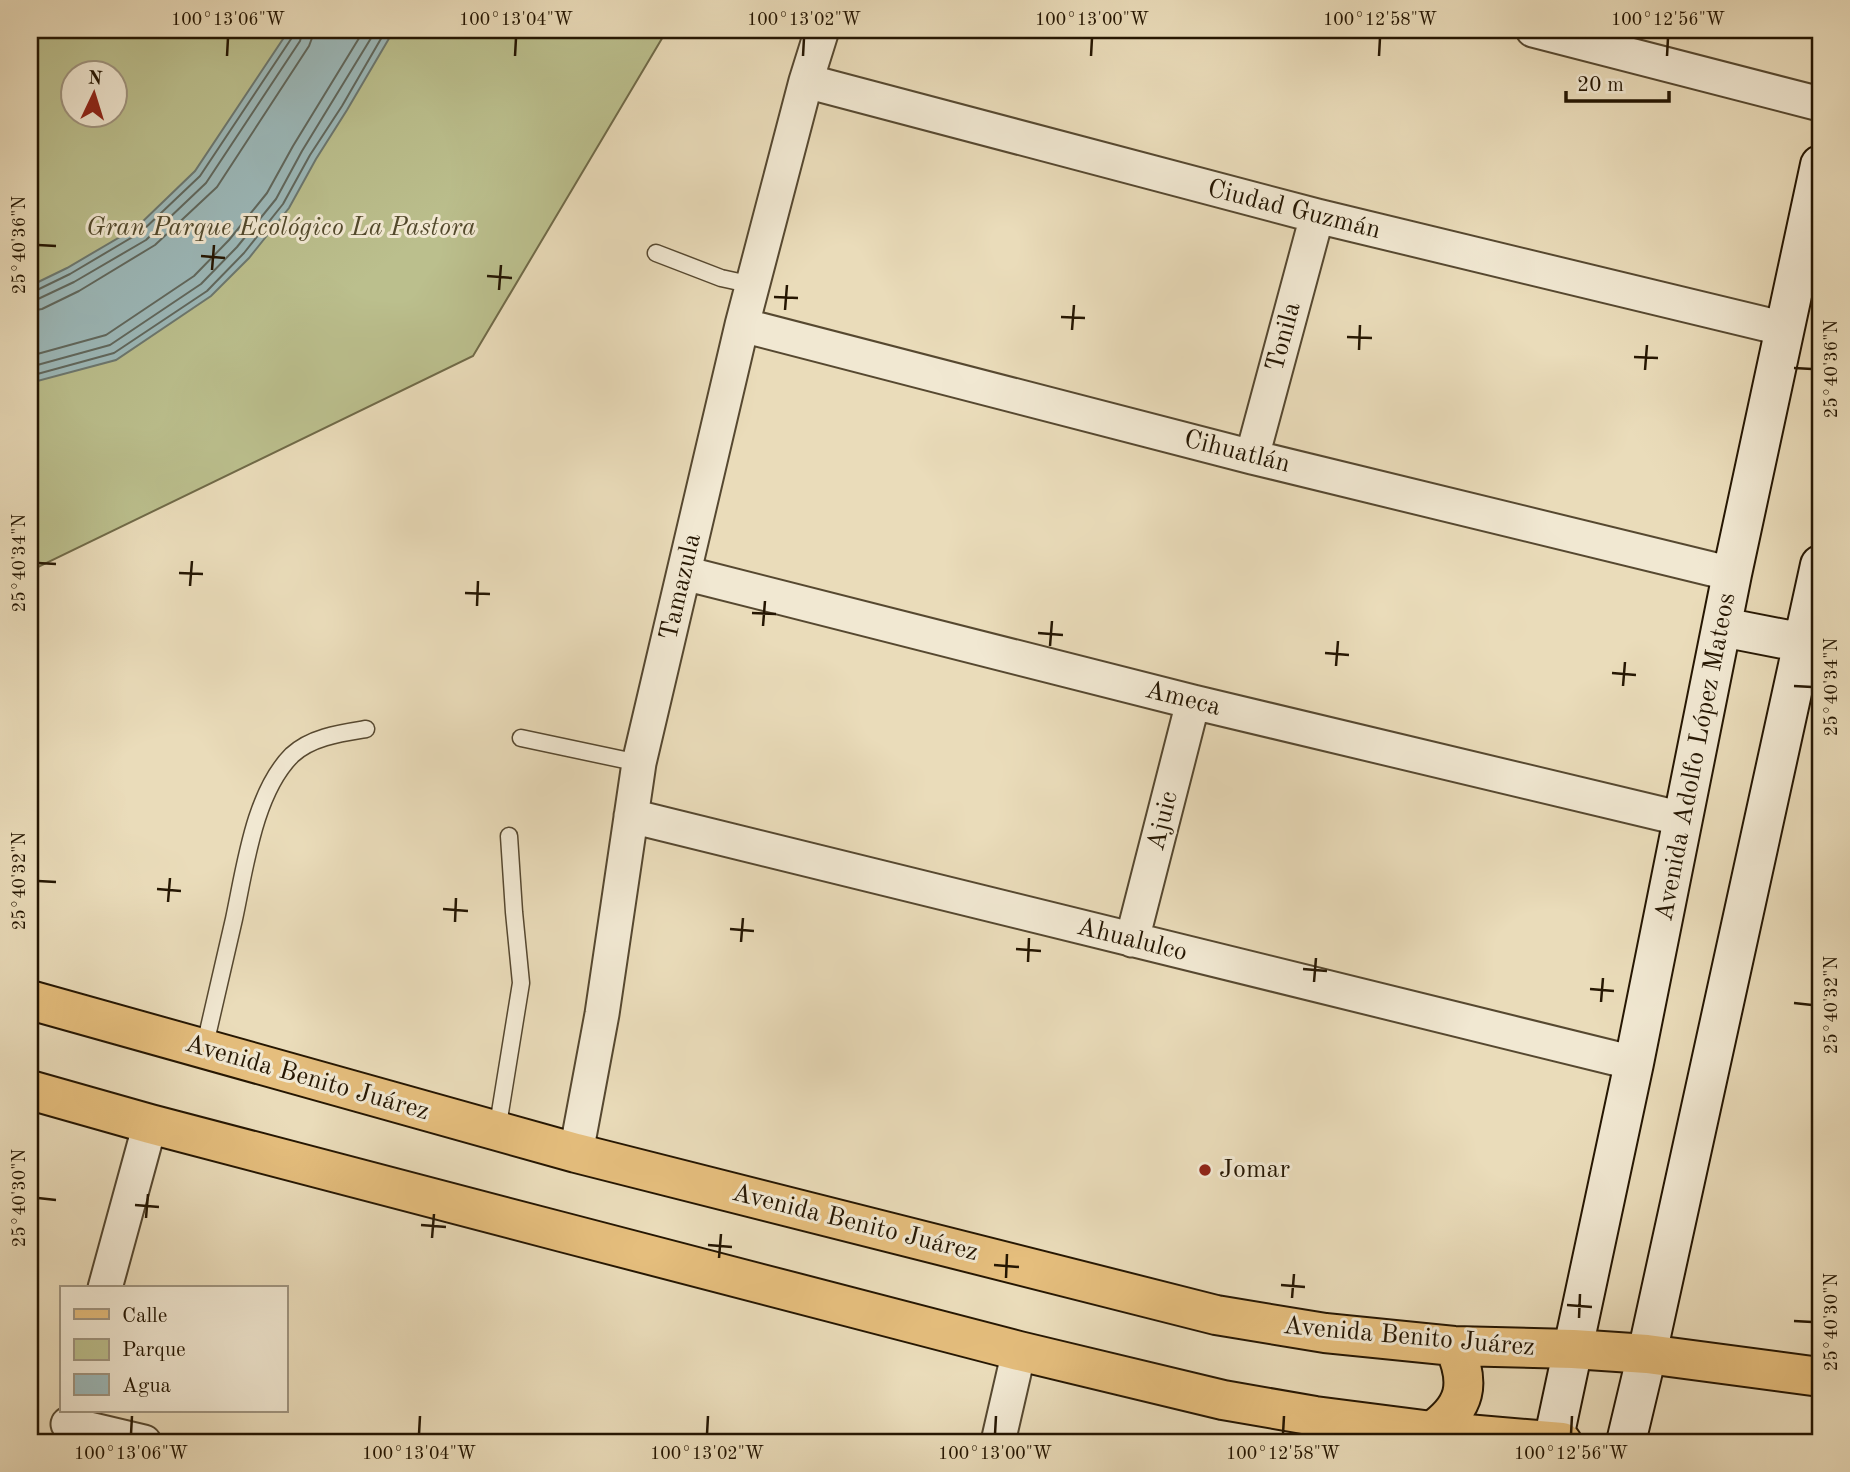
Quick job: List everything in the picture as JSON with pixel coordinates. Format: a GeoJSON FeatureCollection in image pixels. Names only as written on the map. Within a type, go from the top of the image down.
{"type":"FeatureCollection","features":[{"type":"Feature","properties":{"kind":"main road","name":"Avenida Adolfo López Mateos"},"geometry":{"type":"LineString","coordinates":[[1553,1442],[1634,1063],[1732,574],[1820,165]]}},
{"type":"Feature","properties":{"kind":"main road"},"geometry":{"type":"LineString","coordinates":[[1626,1442],[1820,565]]}},
{"type":"Feature","properties":{"kind":"main road"},"geometry":{"type":"LineString","coordinates":[[1722,627],[1804,643]]}},
{"type":"Feature","properties":{"kind":"main road","name":"Avenida Benito Juárez"},"geometry":{"type":"LineString","coordinates":[[30,1000],[576,1153],[1216,1315],[1325,1333],[1454,1346],[1647,1354],[1820,1377]]}},
{"type":"Feature","properties":{"kind":"main road"},"geometry":{"type":"LineString","coordinates":[[30,1090],[150,1124],[1019,1350],[1223,1400],[1431,1437],[1562,1442]]}},
{"type":"Feature","properties":{"kind":"main road"},"geometry":{"type":"LineString","coordinates":[[1431,1437],[1454,1413],[1461,1401],[1463,1374],[1461,1360],[1454,1346]]}},
{"type":"Feature","properties":{"kind":"street","name":"Tamazula"},"geometry":{"type":"LineString","coordinates":[[576,1153],[603,1014],[639,763],[742,325],[821,30]]}},
{"type":"Feature","properties":{"kind":"street"},"geometry":{"type":"LineString","coordinates":[[1533,30],[1820,104]]}},
{"type":"Feature","properties":{"kind":"street","name":"Ciudad Guzmán"},"geometry":{"type":"LineString","coordinates":[[806,81],[1317,216],[1785,329]]}},
{"type":"Feature","properties":{"kind":"street","name":"Tonila"},"geometry":{"type":"LineString","coordinates":[[1252,457],[1317,216]]}},
{"type":"Feature","properties":{"kind":"street","name":"Cihuatlán"},"geometry":{"type":"LineString","coordinates":[[742,325],[1252,457],[1732,574]]}},
{"type":"Feature","properties":{"kind":"street","name":"Ameca"},"geometry":{"type":"LineString","coordinates":[[684,573],[1193,702],[1683,819]]}},
{"type":"Feature","properties":{"kind":"street","name":"Ajuic"},"geometry":{"type":"LineString","coordinates":[[1132,940],[1193,702]]}},
{"type":"Feature","properties":{"kind":"street","name":"Ahualulco"},"geometry":{"type":"LineString","coordinates":[[631,816],[1634,1063]]}},
{"type":"Feature","properties":{"kind":"street"},"geometry":{"type":"LineString","coordinates":[[106,1286],[150,1124]]}},
{"type":"Feature","properties":{"kind":"street"},"geometry":{"type":"LineString","coordinates":[[998,1442],[1019,1350]]}},
{"type":"Feature","properties":{"kind":"street"},"geometry":{"type":"LineString","coordinates":[[68,1425],[144,1442]]}},
{"type":"Feature","properties":{"kind":"lane"},"geometry":{"type":"LineString","coordinates":[[656,253],[721,278],[753,285]]}},
{"type":"Feature","properties":{"kind":"lane"},"geometry":{"type":"LineString","coordinates":[[204,1049],[250,844],[263,802],[276,773],[294,753],[317,740],[366,729]]}},
{"type":"Feature","properties":{"kind":"lane"},"geometry":{"type":"LineString","coordinates":[[521,738],[639,763]]}},
{"type":"Feature","properties":{"kind":"lane"},"geometry":{"type":"LineString","coordinates":[[497,1131],[521,983],[509,836]]}},
{"type":"Feature","properties":{"kind":"green space","name":"Gran Parque Ecológico La Pastora"},"geometry":{"type":"Polygon","coordinates":[[[30,30],[667,30],[473,356],[30,571],[30,30]]]}},
{"type":"Feature","properties":{"kind":"water"},"geometry":{"type":"Polygon","coordinates":[[[289,30],[394,30],[289,208],[249,258],[211,296],[116,360],[30,383],[30,286],[67,268],[137,227],[195,171],[289,30]]]}},
{"type":"Feature","properties":{"kind":"place","name":"Jomar"},"geometry":{"type":"Point","coordinates":[1205,1170]}}]}
